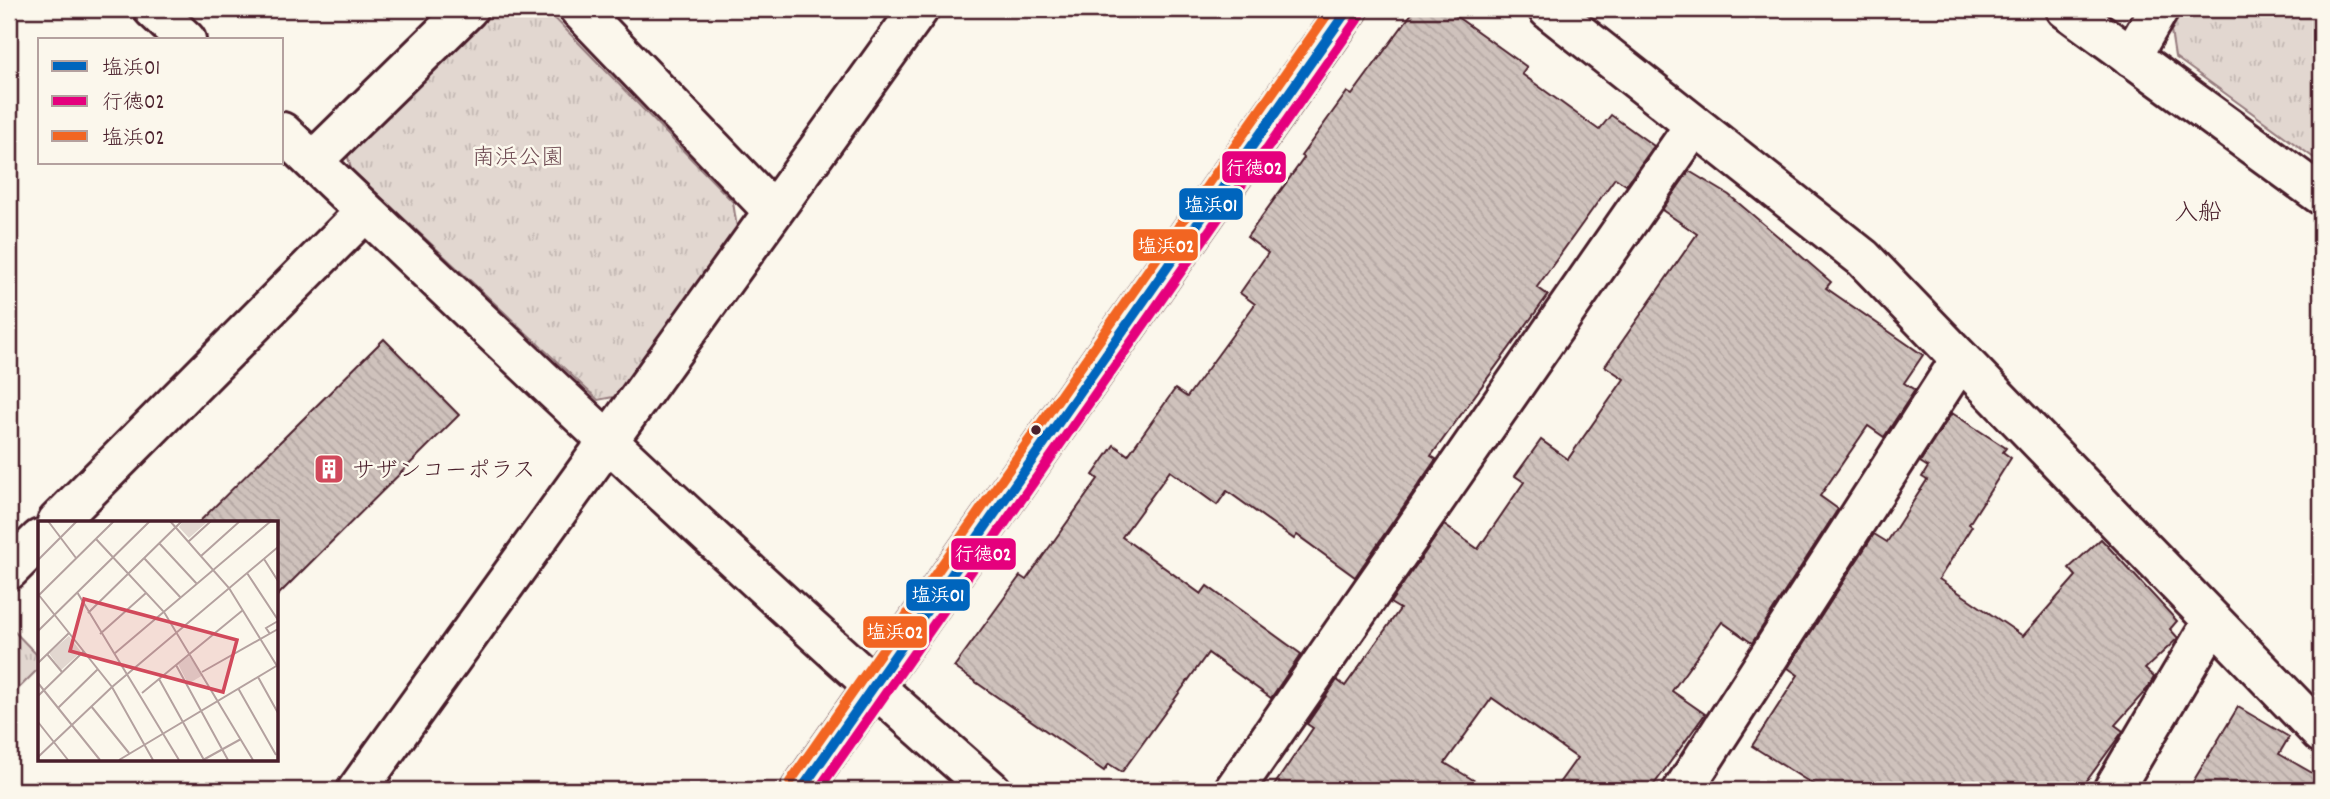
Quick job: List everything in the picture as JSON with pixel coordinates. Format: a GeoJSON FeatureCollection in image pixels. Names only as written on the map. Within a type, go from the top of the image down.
{"type":"FeatureCollection","features":[{"type":"Feature","properties":{"kind":"street"},"geometry":{"type":"LineString","coordinates":[[153,9],[184,38]]}},
{"type":"Feature","properties":{"kind":"street"},"geometry":{"type":"LineString","coordinates":[[313,161],[468,9]]}},
{"type":"Feature","properties":{"kind":"street"},"geometry":{"type":"LineString","coordinates":[[579,9],[773,211]]}},
{"type":"Feature","properties":{"kind":"street"},"geometry":{"type":"LineString","coordinates":[[357,790],[919,9]]}},
{"type":"Feature","properties":{"kind":"street"},"geometry":{"type":"LineString","coordinates":[[801,790],[1348,9]]}},
{"type":"Feature","properties":{"kind":"street"},"geometry":{"type":"LineString","coordinates":[[1548,9],[1863,258],[2321,733]]}},
{"type":"Feature","properties":{"kind":"street"},"geometry":{"type":"LineString","coordinates":[[2066,9],[2321,195]]}},
{"type":"Feature","properties":{"kind":"street"},"geometry":{"type":"LineString","coordinates":[[2131,57],[2159,9]]}},
{"type":"Feature","properties":{"kind":"street"},"geometry":{"type":"LineString","coordinates":[[1234,790],[1693,126]]}},
{"type":"Feature","properties":{"kind":"street"},"geometry":{"type":"LineString","coordinates":[[284,134],[609,441],[873,686],[991,790]]}},
{"type":"Feature","properties":{"kind":"street"},"geometry":{"type":"LineString","coordinates":[[59,521],[365,212]]}},
{"type":"Feature","properties":{"kind":"street"},"geometry":{"type":"LineString","coordinates":[[1683,790],[1960,360]]}},
{"type":"Feature","properties":{"kind":"street"},"geometry":{"type":"LineString","coordinates":[[9,570],[38,541]]}},
{"type":"Feature","properties":{"kind":"street"},"geometry":{"type":"LineString","coordinates":[[2113,790],[2213,621]]}},
{"type":"Feature","properties":{"kind":"green space","name":"南浜公園"},"geometry":{"type":"Polygon","coordinates":[[[488,9],[546,9],[733,202],[737,228],[618,396],[598,400],[351,169],[346,149],[488,9]]]}},
{"type":"Feature","properties":{"kind":"green space"},"geometry":{"type":"Polygon","coordinates":[[[2184,9],[2321,9],[2321,163],[2175,57],[2171,31],[2184,9]]]}},
{"type":"Feature","properties":{"kind":"green space"},"geometry":{"type":"Polygon","coordinates":[[[9,626],[38,656],[38,669],[9,698],[9,626]]]}},
{"type":"Feature","properties":{"kind":"building"},"geometry":{"type":"Polygon","coordinates":[[[1415,9],[1446,9],[1527,67],[1522,74],[1599,130],[1611,115],[1654,146],[1626,185],[1615,178],[1537,287],[1548,295],[1431,456],[1436,459],[1355,577],[1297,535],[1294,539],[1227,491],[1217,505],[1170,471],[1122,537],[1201,594],[1207,586],[1301,654],[1271,698],[1208,653],[1122,772],[1109,764],[1104,771],[954,667],[1020,576],[1026,580],[1098,479],[1093,475],[1114,445],[1128,455],[1175,389],[1187,397],[1255,304],[1240,293],[1268,253],[1247,237],[1347,92],[1352,95],[1415,9]]]}},
{"type":"Feature","properties":{"kind":"building"},"geometry":{"type":"Polygon","coordinates":[[[1689,171],[1729,195],[1793,249],[1831,282],[1826,288],[1923,355],[1904,383],[1915,390],[1884,437],[1868,426],[1820,496],[1838,509],[1752,643],[1722,622],[1672,691],[1705,714],[1650,790],[1554,790],[1577,758],[1492,698],[1445,763],[1490,790],[1271,790],[1313,728],[1307,724],[1337,680],[1345,686],[1400,609],[1390,603],[1444,525],[1478,549],[1524,482],[1515,476],[1541,440],[1568,459],[1624,379],[1605,366],[1697,234],[1662,210],[1689,171]]]}},
{"type":"Feature","properties":{"kind":"building","name":"サザンコーポラス"},"geometry":{"type":"Polygon","coordinates":[[[384,339],[459,415],[278,595],[278,521],[200,521],[384,339]]]}},
{"type":"Feature","properties":{"kind":"building"},"geometry":{"type":"Polygon","coordinates":[[[1952,413],[2006,448],[2003,452],[2011,458],[1969,524],[1972,526],[1939,579],[2023,636],[2076,576],[2069,568],[2101,539],[2177,621],[2170,629],[2178,638],[2145,669],[2154,677],[2148,688],[2115,725],[2123,731],[2080,790],[1822,790],[1752,746],[1798,675],[1788,668],[1874,534],[1887,542],[1927,480],[1922,477],[1928,467],[1920,462],[1952,413]]]}},
{"type":"Feature","properties":{"kind":"building"},"geometry":{"type":"Polygon","coordinates":[[[2238,707],[2289,737],[2279,754],[2321,778],[2321,790],[2188,790],[2238,707]]]}},
{"type":"Feature","properties":{"kind":"transit line","name":"塩浜02"},"geometry":{"type":"LineString","coordinates":[[790,782],[1331,9]]}},
{"type":"Feature","properties":{"kind":"transit line","name":"塩浜01"},"geometry":{"type":"LineString","coordinates":[[801,790],[1348,9]]}},
{"type":"Feature","properties":{"kind":"transit line","name":"行徳02"},"geometry":{"type":"LineString","coordinates":[[818,790],[1359,17]]}},
{"type":"Feature","properties":{"kind":"place","name":"サザンコーポラス"},"geometry":{"type":"Point","coordinates":[329,469]}},
{"type":"Feature","properties":{"kind":"district","name":"入船"},"geometry":{"type":"Point","coordinates":[2198,211]}}]}
